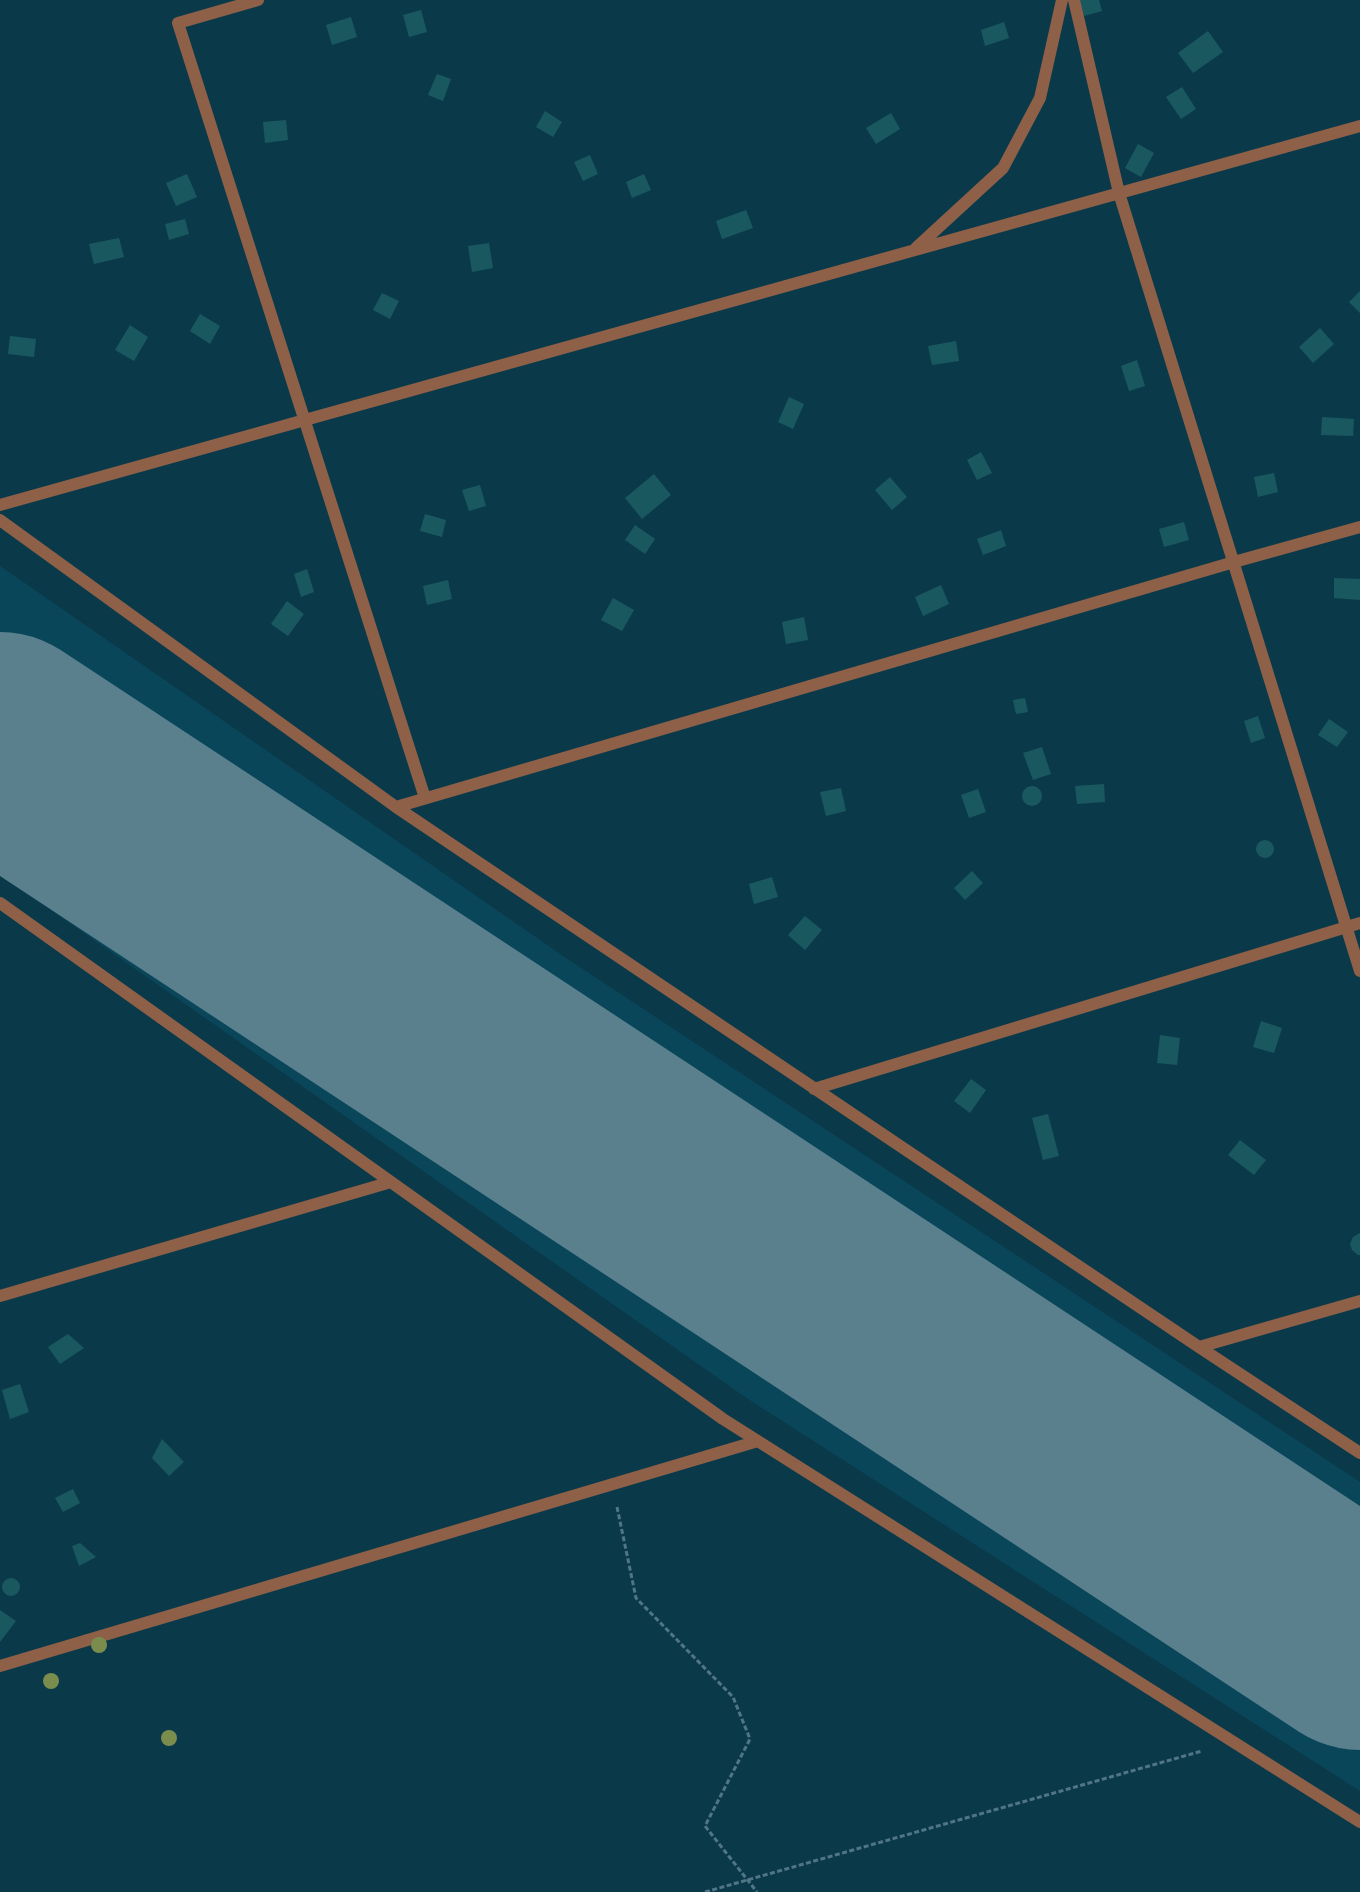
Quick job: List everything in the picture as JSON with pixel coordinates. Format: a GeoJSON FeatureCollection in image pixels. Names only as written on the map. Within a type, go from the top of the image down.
{"type":"FeatureCollection","features":[{"type":"Feature","properties":{"kind":"street"},"geometry":{"type":"LineString","coordinates":[[258,0],[178,23],[425,798]]}},
{"type":"Feature","properties":{"kind":"street"},"geometry":{"type":"LineString","coordinates":[[914,250],[1004,168],[1040,98],[1062,0]]}},
{"type":"Feature","properties":{"kind":"street"},"geometry":{"type":"LineString","coordinates":[[1074,0],[1119,192],[1360,971]]}},
{"type":"Feature","properties":{"kind":"street"},"geometry":{"type":"LineString","coordinates":[[0,506],[1360,126]]}},
{"type":"Feature","properties":{"kind":"street"},"geometry":{"type":"LineString","coordinates":[[0,520],[396,807],[1198,1347],[1360,1453]]}},
{"type":"Feature","properties":{"kind":"street"},"geometry":{"type":"LineString","coordinates":[[396,807],[1234,562],[1360,527]]}},
{"type":"Feature","properties":{"kind":"street"},"geometry":{"type":"LineString","coordinates":[[0,903],[724,1419],[1360,1822]]}},
{"type":"Feature","properties":{"kind":"street"},"geometry":{"type":"LineString","coordinates":[[814,1089],[1360,923]]}},
{"type":"Feature","properties":{"kind":"street"},"geometry":{"type":"LineString","coordinates":[[0,1296],[391,1182]]}},
{"type":"Feature","properties":{"kind":"street"},"geometry":{"type":"LineString","coordinates":[[1198,1347],[1360,1300]]}},
{"type":"Feature","properties":{"kind":"street"},"geometry":{"type":"LineString","coordinates":[[0,1666],[758,1441]]}},
{"type":"Feature","properties":{"kind":"path"},"geometry":{"type":"LineString","coordinates":[[612,1485],[636,1598],[733,1697],[750,1739],[705,1826],[758,1892]]}},
{"type":"Feature","properties":{"kind":"path"},"geometry":{"type":"LineString","coordinates":[[705,1892],[1234,1742]]}},
{"type":"Feature","properties":{"kind":"shaded area"},"geometry":{"type":"Polygon","coordinates":[[[0,566],[563,956],[1360,1482],[1360,1791],[748,1399],[0,874],[0,566]]]}},
{"type":"Feature","properties":{"kind":"building"},"geometry":{"type":"Polygon","coordinates":[[[1080,0],[1099,0],[1102,11],[1084,16],[1080,0]]]}},
{"type":"Feature","properties":{"kind":"building"},"geometry":{"type":"Polygon","coordinates":[[[421,10],[427,32],[409,37],[403,15],[421,10]]]}},
{"type":"Feature","properties":{"kind":"building"},"geometry":{"type":"Polygon","coordinates":[[[351,17],[357,37],[332,45],[326,25],[351,17]]]}},
{"type":"Feature","properties":{"kind":"building"},"geometry":{"type":"Polygon","coordinates":[[[1004,22],[1009,38],[985,46],[981,30],[1004,22]]]}},
{"type":"Feature","properties":{"kind":"building"},"geometry":{"type":"Polygon","coordinates":[[[1208,31],[1223,52],[1193,73],[1178,53],[1208,31]]]}},
{"type":"Feature","properties":{"kind":"building"},"geometry":{"type":"Polygon","coordinates":[[[437,74],[451,79],[443,101],[428,95],[437,74]]]}},
{"type":"Feature","properties":{"kind":"building"},"geometry":{"type":"Polygon","coordinates":[[[1182,87],[1196,109],[1181,119],[1166,97],[1182,87]]]}},
{"type":"Feature","properties":{"kind":"building"},"geometry":{"type":"Polygon","coordinates":[[[545,111],[562,122],[553,137],[536,127],[545,111]]]}},
{"type":"Feature","properties":{"kind":"building"},"geometry":{"type":"Polygon","coordinates":[[[891,113],[900,129],[876,144],[866,128],[891,113]]]}},
{"type":"Feature","properties":{"kind":"building"},"geometry":{"type":"Polygon","coordinates":[[[286,120],[288,140],[265,143],[263,122],[286,120]]]}},
{"type":"Feature","properties":{"kind":"building"},"geometry":{"type":"Polygon","coordinates":[[[1138,144],[1154,153],[1141,177],[1125,168],[1138,144]]]}},
{"type":"Feature","properties":{"kind":"building"},"geometry":{"type":"Polygon","coordinates":[[[590,155],[598,174],[583,181],[574,162],[590,155]]]}},
{"type":"Feature","properties":{"kind":"building"},"geometry":{"type":"Polygon","coordinates":[[[187,174],[197,197],[176,206],[166,183],[187,174]]]}},
{"type":"Feature","properties":{"kind":"building"},"geometry":{"type":"Polygon","coordinates":[[[644,174],[651,190],[632,198],[626,182],[644,174]]]}},
{"type":"Feature","properties":{"kind":"building"},"geometry":{"type":"Polygon","coordinates":[[[746,210],[753,228],[722,239],[716,221],[746,210]]]}},
{"type":"Feature","properties":{"kind":"building"},"geometry":{"type":"Polygon","coordinates":[[[185,219],[189,234],[169,240],[165,224],[185,219]]]}},
{"type":"Feature","properties":{"kind":"building"},"geometry":{"type":"Polygon","coordinates":[[[119,238],[124,257],[94,264],[89,244],[119,238]]]}},
{"type":"Feature","properties":{"kind":"building"},"geometry":{"type":"Polygon","coordinates":[[[489,243],[493,268],[472,272],[468,246],[489,243]]]}},
{"type":"Feature","properties":{"kind":"building"},"geometry":{"type":"Polygon","coordinates":[[[1360,291],[1360,313],[1349,302],[1360,291]]]}},
{"type":"Feature","properties":{"kind":"building"},"geometry":{"type":"Polygon","coordinates":[[[382,293],[399,301],[390,319],[373,310],[382,293]]]}},
{"type":"Feature","properties":{"kind":"building"},"geometry":{"type":"Polygon","coordinates":[[[200,314],[220,326],[210,344],[190,331],[200,314]]]}},
{"type":"Feature","properties":{"kind":"building"},"geometry":{"type":"Polygon","coordinates":[[[130,325],[148,337],[134,361],[115,350],[130,325]]]}},
{"type":"Feature","properties":{"kind":"building"},"geometry":{"type":"Polygon","coordinates":[[[1320,328],[1334,344],[1313,363],[1299,347],[1320,328]]]}},
{"type":"Feature","properties":{"kind":"building"},"geometry":{"type":"Polygon","coordinates":[[[10,336],[36,339],[34,357],[8,354],[10,336]]]}},
{"type":"Feature","properties":{"kind":"building"},"geometry":{"type":"Polygon","coordinates":[[[956,341],[959,361],[932,365],[928,346],[956,341]]]}},
{"type":"Feature","properties":{"kind":"building"},"geometry":{"type":"Polygon","coordinates":[[[1137,360],[1145,386],[1129,391],[1121,366],[1137,360]]]}},
{"type":"Feature","properties":{"kind":"building"},"geometry":{"type":"Polygon","coordinates":[[[789,397],[804,404],[793,429],[778,422],[789,397]]]}},
{"type":"Feature","properties":{"kind":"building"},"geometry":{"type":"Polygon","coordinates":[[[1322,417],[1354,419],[1353,436],[1321,435],[1322,417]]]}},
{"type":"Feature","properties":{"kind":"building"},"geometry":{"type":"Polygon","coordinates":[[[981,452],[992,473],[977,480],[967,460],[981,452]]]}},
{"type":"Feature","properties":{"kind":"building"},"geometry":{"type":"Polygon","coordinates":[[[1274,473],[1278,492],[1258,497],[1254,477],[1274,473]]]}},
{"type":"Feature","properties":{"kind":"building"},"geometry":{"type":"Polygon","coordinates":[[[654,474],[671,495],[642,519],[625,498],[654,474]]]}},
{"type":"Feature","properties":{"kind":"building"},"geometry":{"type":"Polygon","coordinates":[[[890,477],[907,497],[892,510],[875,490],[890,477]]]}},
{"type":"Feature","properties":{"kind":"building"},"geometry":{"type":"Polygon","coordinates":[[[480,485],[486,506],[469,511],[462,490],[480,485]]]}},
{"type":"Feature","properties":{"kind":"building"},"geometry":{"type":"Polygon","coordinates":[[[425,514],[446,520],[442,537],[420,531],[425,514]]]}},
{"type":"Feature","properties":{"kind":"building"},"geometry":{"type":"Polygon","coordinates":[[[1184,522],[1189,540],[1164,547],[1159,529],[1184,522]]]}},
{"type":"Feature","properties":{"kind":"building"},"geometry":{"type":"Polygon","coordinates":[[[635,525],[655,539],[645,554],[625,540],[635,525]]]}},
{"type":"Feature","properties":{"kind":"building"},"geometry":{"type":"Polygon","coordinates":[[[1001,530],[1006,546],[983,555],[977,539],[1001,530]]]}},
{"type":"Feature","properties":{"kind":"building"},"geometry":{"type":"Polygon","coordinates":[[[307,569],[314,592],[301,597],[294,574],[307,569]]]}},
{"type":"Feature","properties":{"kind":"building"},"geometry":{"type":"Polygon","coordinates":[[[1334,578],[1360,579],[1360,600],[1334,598],[1334,578]]]}},
{"type":"Feature","properties":{"kind":"building"},"geometry":{"type":"Polygon","coordinates":[[[448,580],[452,599],[427,605],[423,586],[448,580]]]}},
{"type":"Feature","properties":{"kind":"building"},"geometry":{"type":"Polygon","coordinates":[[[941,585],[949,604],[923,616],[915,597],[941,585]]]}},
{"type":"Feature","properties":{"kind":"building"},"geometry":{"type":"Polygon","coordinates":[[[613,598],[634,610],[622,631],[601,620],[613,598]]]}},
{"type":"Feature","properties":{"kind":"building"},"geometry":{"type":"Polygon","coordinates":[[[287,601],[304,614],[288,636],[271,624],[287,601]]]}},
{"type":"Feature","properties":{"kind":"building"},"geometry":{"type":"Polygon","coordinates":[[[804,617],[808,640],[786,644],[782,622],[804,617]]]}},
{"type":"Feature","properties":{"kind":"building"},"geometry":{"type":"Polygon","coordinates":[[[1025,698],[1028,712],[1016,714],[1013,700],[1025,698]]]}},
{"type":"Feature","properties":{"kind":"building"},"geometry":{"type":"Polygon","coordinates":[[[1258,716],[1265,738],[1251,743],[1244,721],[1258,716]]]}},
{"type":"Feature","properties":{"kind":"building"},"geometry":{"type":"Polygon","coordinates":[[[1329,719],[1348,732],[1337,747],[1318,735],[1329,719]]]}},
{"type":"Feature","properties":{"kind":"building"},"geometry":{"type":"Polygon","coordinates":[[[1042,747],[1051,774],[1033,780],[1023,753],[1042,747]]]}},
{"type":"Feature","properties":{"kind":"building"},"geometry":{"type":"Polygon","coordinates":[[[1104,784],[1105,802],[1077,804],[1075,786],[1104,784]]]}},
{"type":"Feature","properties":{"kind":"building"},"geometry":{"type":"Polygon","coordinates":[[[1032,786],[1039,789],[1042,796],[1039,803],[1032,806],[1025,803],[1022,796],[1025,789],[1032,786]]]}},
{"type":"Feature","properties":{"kind":"building"},"geometry":{"type":"Polygon","coordinates":[[[841,788],[846,811],[826,816],[820,792],[841,788]]]}},
{"type":"Feature","properties":{"kind":"building"},"geometry":{"type":"Polygon","coordinates":[[[978,789],[986,812],[969,818],[961,795],[978,789]]]}},
{"type":"Feature","properties":{"kind":"building"},"geometry":{"type":"Polygon","coordinates":[[[1261,840],[1269,840],[1274,845],[1272,856],[1261,858],[1256,853],[1256,845],[1261,840]]]}},
{"type":"Feature","properties":{"kind":"building"},"geometry":{"type":"Polygon","coordinates":[[[972,871],[983,883],[965,900],[954,888],[972,871]]]}},
{"type":"Feature","properties":{"kind":"building"},"geometry":{"type":"Polygon","coordinates":[[[772,877],[778,897],[754,904],[749,884],[772,877]]]}},
{"type":"Feature","properties":{"kind":"building"},"geometry":{"type":"Polygon","coordinates":[[[805,916],[822,930],[805,950],[788,935],[805,916]]]}},
{"type":"Feature","properties":{"kind":"building"},"geometry":{"type":"Polygon","coordinates":[[[1261,1021],[1282,1028],[1274,1053],[1253,1047],[1261,1021]]]}},
{"type":"Feature","properties":{"kind":"building"},"geometry":{"type":"Polygon","coordinates":[[[1160,1035],[1180,1038],[1177,1065],[1157,1063],[1160,1035]]]}},
{"type":"Feature","properties":{"kind":"building"},"geometry":{"type":"Polygon","coordinates":[[[971,1079],[986,1090],[970,1113],[954,1101],[971,1079]]]}},
{"type":"Feature","properties":{"kind":"building"},"geometry":{"type":"Polygon","coordinates":[[[1048,1114],[1059,1156],[1043,1160],[1032,1118],[1048,1114]]]}},
{"type":"Feature","properties":{"kind":"building"},"geometry":{"type":"Polygon","coordinates":[[[1240,1140],[1266,1160],[1254,1175],[1228,1155],[1240,1140]]]}},
{"type":"Feature","properties":{"kind":"building"},"geometry":{"type":"Polygon","coordinates":[[[1360,1233],[1360,1255],[1358,1255],[1352,1250],[1350,1244],[1353,1237],[1360,1233]]]}},
{"type":"Feature","properties":{"kind":"building"},"geometry":{"type":"Polygon","coordinates":[[[68,1334],[84,1348],[60,1364],[48,1347],[68,1334]]]}},
{"type":"Feature","properties":{"kind":"building"},"geometry":{"type":"Polygon","coordinates":[[[20,1384],[29,1412],[10,1419],[2,1390],[20,1384]]]}},
{"type":"Feature","properties":{"kind":"building"},"geometry":{"type":"Polygon","coordinates":[[[162,1439],[184,1462],[169,1476],[152,1458],[162,1439]]]}},
{"type":"Feature","properties":{"kind":"building"},"geometry":{"type":"Polygon","coordinates":[[[73,1489],[80,1503],[63,1512],[55,1498],[73,1489]]]}},
{"type":"Feature","properties":{"kind":"building"},"geometry":{"type":"Polygon","coordinates":[[[80,1543],[96,1557],[79,1566],[72,1546],[80,1543]]]}},
{"type":"Feature","properties":{"kind":"building"},"geometry":{"type":"Polygon","coordinates":[[[7,1578],[15,1578],[20,1583],[18,1594],[7,1596],[2,1591],[2,1583],[7,1578]]]}},
{"type":"Feature","properties":{"kind":"building"},"geometry":{"type":"Polygon","coordinates":[[[0,1610],[16,1621],[0,1642],[0,1610]]]}},
{"type":"Feature","properties":{"kind":"runway"},"geometry":{"type":"LineString","coordinates":[[0,743],[1360,1639]]}}]}
